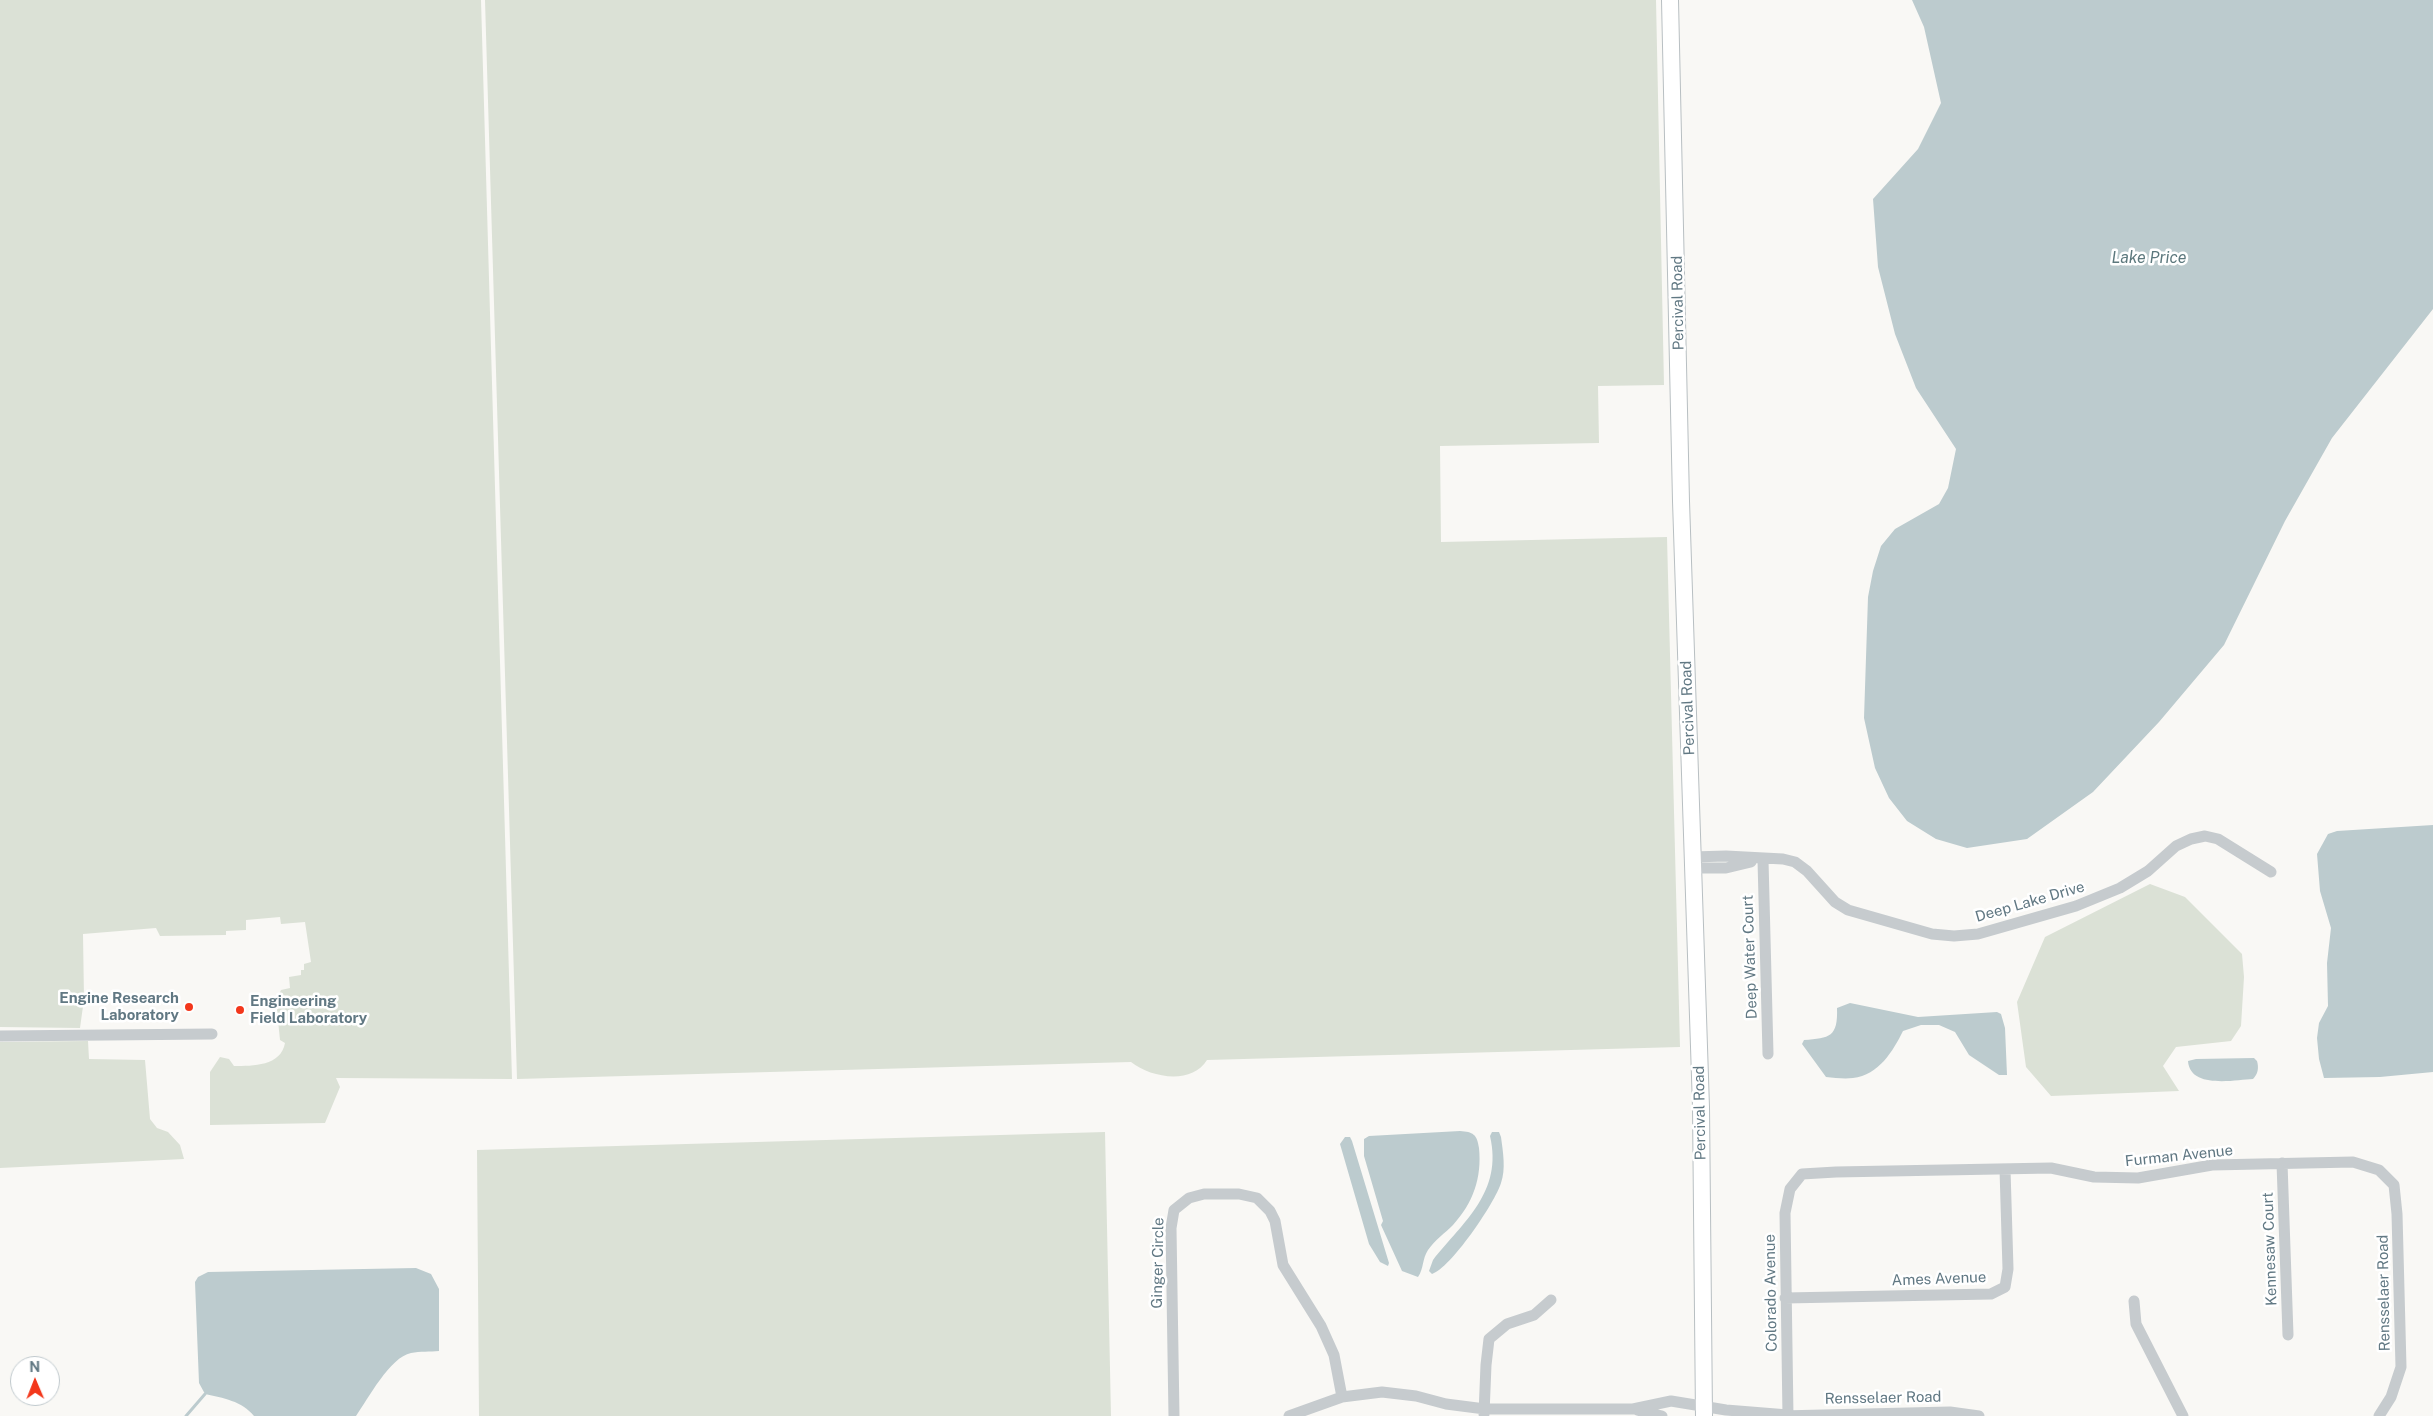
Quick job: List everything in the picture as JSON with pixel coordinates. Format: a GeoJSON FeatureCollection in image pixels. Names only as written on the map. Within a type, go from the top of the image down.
{"type":"FeatureCollection","features":[{"type":"Feature","properties":{"kind":"street","name":"Percival Road"},"geometry":{"type":"LineString","coordinates":[[1670,0],[1681,501],[1701,1107],[1704,1411]]}},
{"type":"Feature","properties":{"kind":"street","name":"Deep Lake Drive"},"geometry":{"type":"LineString","coordinates":[[1693,863],[1783,859],[1795,862],[1807,871],[1835,902],[1848,910],[1932,934],[1954,936],[1978,934],[2076,906],[2120,888],[2148,871],[2176,846],[2191,838],[2205,836],[2218,839],[2271,872]]}},
{"type":"Feature","properties":{"kind":"street","name":"Deep Water Court"},"geometry":{"type":"LineString","coordinates":[[1763,860],[1768,1054]]}},
{"type":"Feature","properties":{"kind":"street"},"geometry":{"type":"LineString","coordinates":[[0,1036],[212,1034]]}},
{"type":"Feature","properties":{"kind":"street","name":"Furman Avenue"},"geometry":{"type":"LineString","coordinates":[[1802,1174],[2051,1168],[2094,1177],[2138,1178],[2212,1165],[2353,1162],[2379,1170]]}},
{"type":"Feature","properties":{"kind":"street","name":"Kennesaw Court"},"geometry":{"type":"LineString","coordinates":[[2282,1163],[2288,1335]]}},
{"type":"Feature","properties":{"kind":"street","name":"Ames Avenue"},"geometry":{"type":"LineString","coordinates":[[1786,1298],[1991,1294],[2004,1286],[2008,1269],[2005,1169]]}},
{"type":"Feature","properties":{"kind":"street","name":"Rensselaer Road"},"geometry":{"type":"LineString","coordinates":[[2379,1170],[2394,1185],[2397,1214],[2401,1367],[2391,1396],[2379,1416]]}},
{"type":"Feature","properties":{"kind":"street","name":"Colorado Avenue"},"geometry":{"type":"LineString","coordinates":[[1785,1416],[1785,1213],[1790,1189],[1802,1174]]}},
{"type":"Feature","properties":{"kind":"street","name":"Ginger Circle"},"geometry":{"type":"LineString","coordinates":[[1174,1416],[1171,1228],[1174,1210],[1189,1198],[1204,1194],[1239,1194],[1257,1198],[1270,1211],[1275,1221],[1283,1265],[1321,1326],[1334,1355],[1342,1397]]}},
{"type":"Feature","properties":{"kind":"street"},"geometry":{"type":"LineString","coordinates":[[1485,1412],[1486,1365],[1489,1339],[1507,1324],[1534,1315],[1551,1300]]}},
{"type":"Feature","properties":{"kind":"street"},"geometry":{"type":"LineString","coordinates":[[2134,1301],[2136,1324],[2183,1416]]}},
{"type":"Feature","properties":{"kind":"street"},"geometry":{"type":"LineString","coordinates":[[1289,1416],[1342,1397],[1382,1392],[1416,1396],[1485,1412],[1633,1409],[1662,1416]]}},
{"type":"Feature","properties":{"kind":"street","name":"Rensselaer Road"},"geometry":{"type":"LineString","coordinates":[[1633,1409],[1671,1401],[1704,1411],[1726,1410],[1785,1416],[1950,1412],[1978,1416]]}},
{"type":"Feature","properties":{"kind":"shaded area"},"geometry":{"type":"Polygon","coordinates":[[[0,0],[481,0],[512,1079],[336,1078],[340,1087],[325,1123],[210,1125],[210,1072],[220,1057],[229,1059],[234,1066],[257,1065],[278,1056],[285,1043],[280,1040],[276,1001],[281,990],[290,988],[289,977],[301,975],[301,970],[304,970],[304,964],[311,962],[305,922],[281,924],[280,917],[246,920],[246,930],[226,931],[226,935],[160,936],[156,928],[83,934],[84,999],[80,1028],[0,1027],[0,0]]]}},
{"type":"Feature","properties":{"kind":"shaded area"},"geometry":{"type":"Polygon","coordinates":[[[485,0],[1656,0],[1664,385],[1598,386],[1599,443],[1440,446],[1441,542],[1667,537],[1680,1047],[1207,1060],[1200,1068],[1182,1076],[1160,1075],[1149,1072],[1131,1062],[517,1079],[485,0]]]}},
{"type":"Feature","properties":{"kind":"shaded area"},"geometry":{"type":"Polygon","coordinates":[[[2150,884],[2185,897],[2242,954],[2244,977],[2241,1026],[2231,1041],[2176,1047],[2163,1066],[2179,1091],[2051,1096],[2026,1067],[2017,1002],[2045,937],[2150,884]]]}},
{"type":"Feature","properties":{"kind":"shaded area"},"geometry":{"type":"Polygon","coordinates":[[[88,1041],[89,1059],[145,1060],[150,1119],[157,1128],[168,1132],[180,1145],[184,1159],[0,1168],[0,1042],[88,1041]]]}},
{"type":"Feature","properties":{"kind":"shaded area"},"geometry":{"type":"Polygon","coordinates":[[[1105,1132],[1111,1416],[479,1416],[477,1150],[1105,1132]]]}},
{"type":"Feature","properties":{"kind":"water","name":"Lake Price"},"geometry":{"type":"Polygon","coordinates":[[[1912,0],[2433,0],[2433,309],[2332,438],[2285,521],[2224,645],[2159,722],[2093,792],[2027,839],[1967,848],[1936,839],[1907,821],[1889,798],[1875,768],[1864,718],[1868,597],[1873,571],[1881,546],[1895,529],[1939,504],[1948,488],[1956,449],[1916,388],[1895,334],[1878,267],[1873,199],[1918,149],[1941,103],[1924,27],[1912,0]]]}},
{"type":"Feature","properties":{"kind":"water"},"geometry":{"type":"Polygon","coordinates":[[[2433,825],[2433,1072],[2380,1077],[2324,1078],[2319,1059],[2317,1038],[2319,1023],[2328,1006],[2327,963],[2331,928],[2320,891],[2317,854],[2328,834],[2337,831],[2433,825]]]}},
{"type":"Feature","properties":{"kind":"water"},"geometry":{"type":"Polygon","coordinates":[[[1850,1003],[1918,1017],[1997,1012],[2001,1014],[2005,1028],[2007,1075],[1999,1075],[1969,1055],[1955,1032],[1939,1025],[1921,1025],[1903,1031],[1890,1054],[1878,1067],[1870,1072],[1853,1078],[1826,1077],[1802,1044],[1804,1040],[1826,1037],[1831,1034],[1836,1025],[1837,1008],[1850,1003]]]}},
{"type":"Feature","properties":{"kind":"water"},"geometry":{"type":"Polygon","coordinates":[[[2254,1058],[2257,1061],[2258,1068],[2253,1079],[2225,1081],[2214,1081],[2196,1076],[2191,1070],[2188,1061],[2196,1059],[2254,1058]]]}},
{"type":"Feature","properties":{"kind":"water"},"geometry":{"type":"Polygon","coordinates":[[[1460,1131],[1474,1135],[1478,1143],[1480,1159],[1475,1190],[1460,1217],[1428,1250],[1418,1277],[1402,1271],[1381,1225],[1383,1221],[1364,1156],[1364,1139],[1369,1136],[1460,1131]]]}},
{"type":"Feature","properties":{"kind":"water"},"geometry":{"type":"Polygon","coordinates":[[[1492,1132],[1499,1132],[1501,1137],[1504,1166],[1501,1183],[1490,1205],[1471,1234],[1450,1260],[1432,1274],[1429,1271],[1433,1260],[1468,1218],[1486,1190],[1491,1174],[1493,1156],[1490,1136],[1492,1132]]]}},
{"type":"Feature","properties":{"kind":"water"},"geometry":{"type":"Polygon","coordinates":[[[1345,1137],[1350,1137],[1352,1141],[1389,1263],[1388,1266],[1380,1262],[1369,1244],[1340,1144],[1345,1137]]]}},
{"type":"Feature","properties":{"kind":"water"},"geometry":{"type":"Polygon","coordinates":[[[416,1268],[431,1274],[439,1289],[439,1351],[411,1353],[395,1362],[380,1380],[356,1416],[254,1416],[238,1404],[205,1394],[199,1383],[195,1282],[198,1277],[208,1272],[416,1268]]]}},
{"type":"Feature","properties":{"kind":"waterway"},"geometry":{"type":"LineString","coordinates":[[186,1416],[205,1394]]}},
{"type":"Feature","properties":{"kind":"place","name":"Engine Research Laboratory"},"geometry":{"type":"Point","coordinates":[189,1007]}},
{"type":"Feature","properties":{"kind":"place","name":"Engineering Field Laboratory"},"geometry":{"type":"Point","coordinates":[240,1010]}}]}
